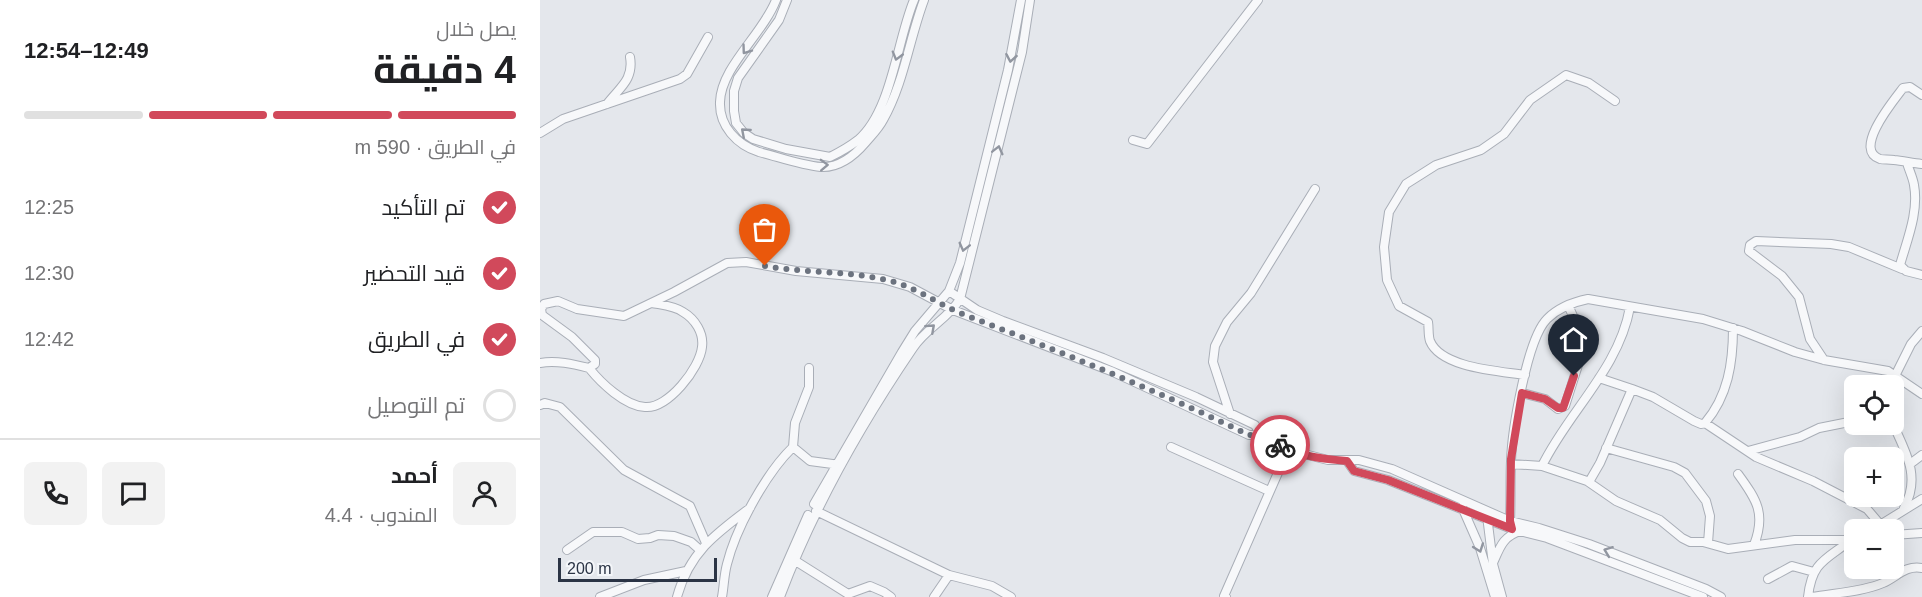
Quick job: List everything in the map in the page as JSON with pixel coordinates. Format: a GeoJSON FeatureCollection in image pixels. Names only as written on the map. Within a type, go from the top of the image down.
{"type":"FeatureCollection","features":[{"type":"Feature","properties":{"kind":"street"},"geometry":{"type":"LineString","coordinates":[[776,0],[768,19],[725,81],[720,103],[721,113],[726,128],[748,148],[822,167],[846,160],[858,152],[882,122],[894,99],[924,0]]}},
{"type":"Feature","properties":{"kind":"street"},"geometry":{"type":"LineString","coordinates":[[787,0],[779,20],[738,78],[734,91],[736,123],[753,139],[786,149],[830,157],[860,139],[875,117],[885,96],[914,0]]}},
{"type":"Feature","properties":{"kind":"street"},"geometry":{"type":"LineString","coordinates":[[780,597],[794,560],[839,465],[915,331],[949,291],[960,263],[1008,70],[1021,0]]}},
{"type":"Feature","properties":{"kind":"street"},"geometry":{"type":"LineString","coordinates":[[772,597],[813,506],[914,346],[928,329],[953,310],[960,299],[1022,52],[1030,0]]}},
{"type":"Feature","properties":{"kind":"street"},"geometry":{"type":"LineString","coordinates":[[1132,140],[1147,144],[1258,0]]}},
{"type":"Feature","properties":{"kind":"street"},"geometry":{"type":"LineString","coordinates":[[540,133],[563,119],[680,79],[687,74],[708,37]]}},
{"type":"Feature","properties":{"kind":"street"},"geometry":{"type":"LineString","coordinates":[[606,105],[624,86],[630,75],[632,66],[630,57]]}},
{"type":"Feature","properties":{"kind":"street"},"geometry":{"type":"LineString","coordinates":[[1524,375],[1460,363],[1444,357],[1431,342],[1428,322],[1399,306],[1387,280],[1384,247],[1389,212],[1407,184],[1436,165],[1481,150],[1504,134],[1530,100],[1566,75],[1589,83],[1615,101]]}},
{"type":"Feature","properties":{"kind":"street"},"geometry":{"type":"LineString","coordinates":[[1922,95],[1910,87],[1903,88],[1882,118],[1870,145],[1871,153],[1877,158],[1922,164]]}},
{"type":"Feature","properties":{"kind":"street"},"geometry":{"type":"LineString","coordinates":[[1902,268],[1900,265],[1911,227],[1915,202],[1914,185],[1907,163]]}},
{"type":"Feature","properties":{"kind":"street"},"geometry":{"type":"LineString","coordinates":[[1230,414],[1213,362],[1215,346],[1227,322],[1251,293],[1315,189]]}},
{"type":"Feature","properties":{"kind":"street"},"geometry":{"type":"LineString","coordinates":[[1824,360],[1810,339],[1799,297],[1782,276],[1749,251],[1750,245],[1756,242],[1831,244],[1849,247],[1922,275]]}},
{"type":"Feature","properties":{"kind":"street"},"geometry":{"type":"LineString","coordinates":[[589,368],[595,364],[595,360],[572,337],[542,315],[541,309],[544,304],[558,301],[577,309],[624,316],[718,267],[728,263],[746,262],[796,271],[883,279],[910,287],[953,310],[1111,371],[1249,435],[1261,435]]}},
{"type":"Feature","properties":{"kind":"street"},"geometry":{"type":"LineString","coordinates":[[949,291],[977,310],[1103,358],[1255,425],[1261,435],[1287,450],[1312,457],[1359,460],[1392,469],[1522,531],[1547,538],[1703,597]]}},
{"type":"Feature","properties":{"kind":"street"},"geometry":{"type":"LineString","coordinates":[[1511,525],[1511,464],[1524,375],[1537,333],[1547,319],[1568,305],[1588,299],[1703,319],[1795,352],[1824,360],[1888,371],[1894,375]]}},
{"type":"Feature","properties":{"kind":"street"},"geometry":{"type":"LineString","coordinates":[[540,363],[572,364],[589,368],[602,384],[620,397],[644,408],[658,405],[676,393],[689,376],[702,348],[701,332],[695,322],[682,310],[652,303]]}},
{"type":"Feature","properties":{"kind":"street"},"geometry":{"type":"LineString","coordinates":[[1522,393],[1545,399],[1558,408],[1565,406],[1579,362],[1581,334],[1568,305]]}},
{"type":"Feature","properties":{"kind":"street"},"geometry":{"type":"LineString","coordinates":[[1542,466],[1548,452],[1599,378],[1624,329],[1630,307]]}},
{"type":"Feature","properties":{"kind":"street"},"geometry":{"type":"LineString","coordinates":[[1705,423],[1723,396],[1729,375],[1733,353],[1732,328]]}},
{"type":"Feature","properties":{"kind":"street"},"geometry":{"type":"LineString","coordinates":[[1896,375],[1911,345],[1922,331]]}},
{"type":"Feature","properties":{"kind":"street"},"geometry":{"type":"LineString","coordinates":[[722,597],[726,566],[737,536],[778,461],[793,447],[795,423],[809,387],[809,368]]}},
{"type":"Feature","properties":{"kind":"street"},"geometry":{"type":"LineString","coordinates":[[1599,378],[1653,397],[1694,422],[1705,423],[1756,457],[1813,481],[1867,509],[1876,519]]}},
{"type":"Feature","properties":{"kind":"street"},"geometry":{"type":"LineString","coordinates":[[1904,382],[1922,394]]}},
{"type":"Feature","properties":{"kind":"street"},"geometry":{"type":"LineString","coordinates":[[1589,482],[1632,389]]}},
{"type":"Feature","properties":{"kind":"street"},"geometry":{"type":"LineString","coordinates":[[540,405],[560,407],[624,470],[690,506],[706,543]]}},
{"type":"Feature","properties":{"kind":"street"},"geometry":{"type":"LineString","coordinates":[[1748,451],[1800,437],[1820,428],[1844,423]]}},
{"type":"Feature","properties":{"kind":"street"},"geometry":{"type":"LineString","coordinates":[[1892,519],[1904,508],[1911,497],[1913,486],[1910,464],[1898,435]]}},
{"type":"Feature","properties":{"kind":"street"},"geometry":{"type":"LineString","coordinates":[[793,447],[810,461],[839,465]]}},
{"type":"Feature","properties":{"kind":"street"},"geometry":{"type":"LineString","coordinates":[[1170,447],[1269,491]]}},
{"type":"Feature","properties":{"kind":"street"},"geometry":{"type":"LineString","coordinates":[[1606,448],[1674,466],[1685,473],[1706,501],[1710,516],[1708,543]]}},
{"type":"Feature","properties":{"kind":"street"},"geometry":{"type":"LineString","coordinates":[[1226,597],[1224,596],[1287,450]]}},
{"type":"Feature","properties":{"kind":"street"},"geometry":{"type":"LineString","coordinates":[[1910,464],[1922,455]]}},
{"type":"Feature","properties":{"kind":"street"},"geometry":{"type":"LineString","coordinates":[[1347,461],[1354,471],[1388,480],[1463,509],[1487,515]]}},
{"type":"Feature","properties":{"kind":"street"},"geometry":{"type":"LineString","coordinates":[[1511,464],[1542,466],[1573,475],[1589,482],[1616,501],[1660,520],[1690,542],[1708,543],[1728,549],[1795,540],[1844,539]]}},
{"type":"Feature","properties":{"kind":"street"},"geometry":{"type":"LineString","coordinates":[[1738,474],[1752,493],[1758,508],[1760,530],[1754,545]]}},
{"type":"Feature","properties":{"kind":"street"},"geometry":{"type":"LineString","coordinates":[[1904,508],[1922,499]]}},
{"type":"Feature","properties":{"kind":"street"},"geometry":{"type":"LineString","coordinates":[[1460,500],[1480,548],[1495,597]]}},
{"type":"Feature","properties":{"kind":"street"},"geometry":{"type":"LineString","coordinates":[[677,597],[686,571],[700,550],[714,534],[753,505]]}},
{"type":"Feature","properties":{"kind":"street"},"geometry":{"type":"LineString","coordinates":[[816,511],[949,575],[992,586],[1011,597]]}},
{"type":"Feature","properties":{"kind":"street"},"geometry":{"type":"LineString","coordinates":[[1487,515],[1493,564],[1502,597]]}},
{"type":"Feature","properties":{"kind":"street"},"geometry":{"type":"LineString","coordinates":[[1511,525],[1539,528],[1589,544],[1706,589],[1720,597]]}},
{"type":"Feature","properties":{"kind":"street"},"geometry":{"type":"LineString","coordinates":[[1493,564],[1500,545],[1506,538],[1522,531]]}},
{"type":"Feature","properties":{"kind":"street"},"geometry":{"type":"LineString","coordinates":[[567,550],[593,532],[622,532],[638,539],[658,535],[674,536],[691,542],[700,550]]}},
{"type":"Feature","properties":{"kind":"street"},"geometry":{"type":"LineString","coordinates":[[1904,536],[1922,533]]}},
{"type":"Feature","properties":{"kind":"street"},"geometry":{"type":"LineString","coordinates":[[1844,544],[1827,556],[1814,572],[1810,597],[1882,584],[1905,569],[1922,568]]}},
{"type":"Feature","properties":{"kind":"street"},"geometry":{"type":"LineString","coordinates":[[794,560],[848,596],[870,586],[891,597]]}},
{"type":"Feature","properties":{"kind":"street"},"geometry":{"type":"LineString","coordinates":[[1768,579],[1792,566],[1814,572]]}},
{"type":"Feature","properties":{"kind":"street"},"geometry":{"type":"LineString","coordinates":[[600,597],[644,580],[686,571]]}},
{"type":"Feature","properties":{"kind":"street"},"geometry":{"type":"LineString","coordinates":[[934,597],[949,575]]}},
{"type":"Feature","properties":{"kind":"way so far"},"geometry":{"type":"LineString","coordinates":[[765,266],[883,279],[910,287],[953,310],[1111,371],[1249,435],[1261,435],[1280,445]]}},
{"type":"Feature","properties":{"kind":"route"},"geometry":{"type":"LineString","coordinates":[[1280,445],[1287,450],[1312,457],[1347,461],[1349,467],[1354,471],[1388,480],[1512,529],[1510,521],[1511,459],[1522,393],[1545,399],[1558,408],[1563,408],[1574,376]]}}]}
